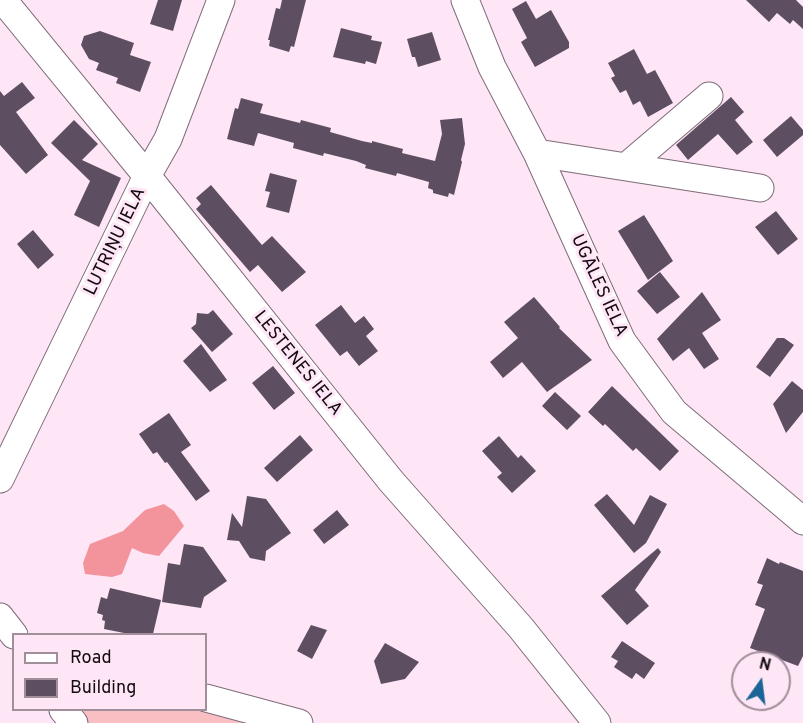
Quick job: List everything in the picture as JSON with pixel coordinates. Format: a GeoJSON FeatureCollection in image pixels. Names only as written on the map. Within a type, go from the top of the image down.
{"type":"FeatureCollection","features":[{"type":"Feature","properties":{"kind":"street","name":"LESTENES IELA"},"geometry":{"type":"LineString","coordinates":[[3,0],[391,481],[521,628],[597,723]]}},
{"type":"Feature","properties":{"kind":"street","name":"LUTRIŅU IELA"},"geometry":{"type":"LineString","coordinates":[[0,479],[147,176],[168,139],[221,0]]}},
{"type":"Feature","properties":{"kind":"street","name":"UGĀLES IELA"},"geometry":{"type":"LineString","coordinates":[[465,0],[492,67],[537,153],[622,341],[674,412],[803,521]]}},
{"type":"Feature","properties":{"kind":"street"},"geometry":{"type":"LineString","coordinates":[[627,166],[709,96]]}},
{"type":"Feature","properties":{"kind":"street"},"geometry":{"type":"LineString","coordinates":[[537,153],[760,188]]}},
{"type":"Feature","properties":{"kind":"street"},"geometry":{"type":"LineString","coordinates":[[0,617],[12,633]]}},
{"type":"Feature","properties":{"kind":"street"},"geometry":{"type":"LineString","coordinates":[[207,698],[300,723]]}},
{"type":"Feature","properties":{"kind":"street"},"geometry":{"type":"LineString","coordinates":[[64,711],[74,723]]}},
{"type":"Feature","properties":{"kind":"shaded area"},"geometry":{"type":"Polygon","coordinates":[[[164,504],[174,511],[184,526],[159,556],[132,548],[122,574],[112,577],[85,574],[83,563],[90,544],[123,531],[145,510],[164,504]]]}},
{"type":"Feature","properties":{"kind":"shaded area"},"geometry":{"type":"Polygon","coordinates":[[[78,711],[207,711],[257,723],[87,723],[78,711]]]}},
{"type":"Feature","properties":{"kind":"building"},"geometry":{"type":"Polygon","coordinates":[[[158,0],[182,0],[173,31],[150,24],[158,0]]]}},
{"type":"Feature","properties":{"kind":"building"},"geometry":{"type":"Polygon","coordinates":[[[282,0],[306,0],[294,47],[291,46],[289,52],[269,46],[270,40],[268,40],[276,8],[280,9],[282,0]]]}},
{"type":"Feature","properties":{"kind":"building"},"geometry":{"type":"Polygon","coordinates":[[[746,0],[796,0],[803,7],[803,29],[793,20],[790,24],[777,13],[769,22],[746,0]]]}},
{"type":"Feature","properties":{"kind":"building"},"geometry":{"type":"Polygon","coordinates":[[[526,1],[536,19],[551,10],[569,42],[569,48],[535,67],[521,42],[527,38],[512,9],[526,1]]]}},
{"type":"Feature","properties":{"kind":"building"},"geometry":{"type":"Polygon","coordinates":[[[341,28],[372,36],[371,40],[382,42],[376,64],[333,57],[341,28]]]}},
{"type":"Feature","properties":{"kind":"building"},"geometry":{"type":"Polygon","coordinates":[[[100,31],[134,43],[130,55],[151,62],[140,92],[116,83],[118,78],[96,70],[99,63],[89,59],[81,45],[84,36],[100,31]]]}},
{"type":"Feature","properties":{"kind":"building"},"geometry":{"type":"Polygon","coordinates":[[[432,32],[441,60],[418,67],[415,57],[412,57],[407,39],[432,32]]]}},
{"type":"Feature","properties":{"kind":"building"},"geometry":{"type":"Polygon","coordinates":[[[634,49],[647,74],[655,70],[673,103],[648,117],[640,101],[633,105],[626,90],[620,93],[611,78],[615,76],[608,63],[634,49]]]}},
{"type":"Feature","properties":{"kind":"building"},"geometry":{"type":"Polygon","coordinates":[[[22,82],[35,98],[16,112],[48,155],[26,174],[0,145],[0,91],[4,96],[22,82]]]}},
{"type":"Feature","properties":{"kind":"building"},"geometry":{"type":"Polygon","coordinates":[[[731,97],[744,112],[735,120],[753,142],[737,155],[718,134],[688,160],[676,145],[731,97]]]}},
{"type":"Feature","properties":{"kind":"building"},"geometry":{"type":"Polygon","coordinates":[[[241,98],[263,104],[260,113],[331,128],[330,132],[403,149],[402,153],[435,161],[442,134],[440,120],[462,118],[465,144],[454,195],[449,193],[448,197],[433,193],[433,190],[428,188],[429,182],[397,173],[396,176],[365,168],[366,165],[356,161],[324,153],[323,156],[293,148],[294,143],[258,133],[254,146],[227,139],[235,108],[238,109],[241,98]]]}},
{"type":"Feature","properties":{"kind":"building"},"geometry":{"type":"Polygon","coordinates":[[[791,116],[803,130],[803,135],[777,157],[763,140],[791,116]]]}},
{"type":"Feature","properties":{"kind":"building"},"geometry":{"type":"Polygon","coordinates":[[[74,120],[98,144],[82,160],[121,178],[99,227],[74,215],[90,181],[51,143],[74,120]]]}},
{"type":"Feature","properties":{"kind":"building"},"geometry":{"type":"Polygon","coordinates":[[[270,173],[297,180],[289,213],[266,207],[270,192],[265,191],[270,173]]]}},
{"type":"Feature","properties":{"kind":"building"},"geometry":{"type":"Polygon","coordinates":[[[211,185],[262,245],[272,236],[306,272],[282,292],[258,265],[250,272],[196,209],[201,204],[196,198],[211,185]]]}},
{"type":"Feature","properties":{"kind":"building"},"geometry":{"type":"Polygon","coordinates":[[[776,211],[798,239],[778,255],[755,227],[776,211]]]}},
{"type":"Feature","properties":{"kind":"building"},"geometry":{"type":"Polygon","coordinates":[[[644,215],[673,261],[648,280],[618,231],[644,215]]]}},
{"type":"Feature","properties":{"kind":"building"},"geometry":{"type":"Polygon","coordinates":[[[33,230],[54,255],[38,269],[17,244],[33,230]]]}},
{"type":"Feature","properties":{"kind":"building"},"geometry":{"type":"Polygon","coordinates":[[[660,272],[680,297],[657,314],[637,291],[660,272]]]}},
{"type":"Feature","properties":{"kind":"building"},"geometry":{"type":"Polygon","coordinates":[[[702,292],[721,320],[702,333],[719,359],[704,369],[689,348],[673,361],[657,339],[702,292]]]}},
{"type":"Feature","properties":{"kind":"building"},"geometry":{"type":"Polygon","coordinates":[[[534,297],[559,328],[592,360],[547,392],[522,362],[503,378],[490,362],[518,338],[504,322],[534,297]]]}},
{"type":"Feature","properties":{"kind":"building"},"geometry":{"type":"Polygon","coordinates":[[[341,305],[355,323],[364,316],[374,329],[366,336],[378,351],[359,366],[347,351],[340,356],[315,325],[341,305]]]}},
{"type":"Feature","properties":{"kind":"building"},"geometry":{"type":"Polygon","coordinates":[[[213,310],[233,334],[212,352],[191,328],[196,324],[197,313],[208,314],[213,310]]]}},
{"type":"Feature","properties":{"kind":"building"},"geometry":{"type":"Polygon","coordinates":[[[777,338],[784,338],[794,345],[770,377],[756,367],[777,338]]]}},
{"type":"Feature","properties":{"kind":"building"},"geometry":{"type":"Polygon","coordinates":[[[201,344],[227,380],[210,392],[183,361],[201,344]]]}},
{"type":"Feature","properties":{"kind":"building"},"geometry":{"type":"Polygon","coordinates":[[[273,366],[295,393],[274,410],[252,383],[273,366]]]}},
{"type":"Feature","properties":{"kind":"building"},"geometry":{"type":"Polygon","coordinates":[[[792,381],[803,390],[803,412],[786,433],[773,404],[792,381]]]}},
{"type":"Feature","properties":{"kind":"building"},"geometry":{"type":"Polygon","coordinates":[[[612,386],[679,451],[660,471],[636,448],[633,451],[605,424],[603,426],[588,412],[612,386]]]}},
{"type":"Feature","properties":{"kind":"building"},"geometry":{"type":"Polygon","coordinates":[[[555,392],[581,416],[567,430],[542,406],[555,392]]]}},
{"type":"Feature","properties":{"kind":"building"},"geometry":{"type":"Polygon","coordinates":[[[169,413],[191,445],[181,452],[210,491],[196,501],[167,462],[165,463],[157,452],[153,454],[139,434],[169,413]]]}},
{"type":"Feature","properties":{"kind":"building"},"geometry":{"type":"Polygon","coordinates":[[[300,435],[313,450],[277,482],[264,468],[300,435]]]}},
{"type":"Feature","properties":{"kind":"building"},"geometry":{"type":"Polygon","coordinates":[[[499,436],[518,458],[521,455],[536,471],[512,493],[497,477],[502,473],[482,451],[499,436]]]}},
{"type":"Feature","properties":{"kind":"building"},"geometry":{"type":"Polygon","coordinates":[[[607,494],[634,525],[650,495],[667,504],[646,543],[634,553],[594,505],[607,494]]]}},
{"type":"Feature","properties":{"kind":"building"},"geometry":{"type":"Polygon","coordinates":[[[247,496],[266,499],[291,533],[266,551],[265,561],[250,558],[239,541],[227,540],[232,513],[242,527],[247,496]]]}},
{"type":"Feature","properties":{"kind":"building"},"geometry":{"type":"Polygon","coordinates":[[[337,510],[349,525],[324,544],[313,530],[337,510]]]}},
{"type":"Feature","properties":{"kind":"building"},"geometry":{"type":"Polygon","coordinates":[[[184,544],[203,547],[227,581],[204,597],[201,608],[162,602],[168,563],[180,565],[184,544]]]}},
{"type":"Feature","properties":{"kind":"building"},"geometry":{"type":"Polygon","coordinates":[[[658,548],[661,552],[635,590],[649,606],[627,625],[601,596],[658,548]]]}},
{"type":"Feature","properties":{"kind":"building"},"geometry":{"type":"Polygon","coordinates":[[[767,558],[803,571],[803,656],[798,666],[791,663],[791,651],[758,651],[750,648],[765,609],[755,605],[763,585],[757,583],[767,558]]]}},
{"type":"Feature","properties":{"kind":"building"},"geometry":{"type":"Polygon","coordinates":[[[110,588],[161,600],[153,633],[124,633],[104,629],[103,615],[97,613],[101,597],[107,599],[110,588]]]}},
{"type":"Feature","properties":{"kind":"building"},"geometry":{"type":"Polygon","coordinates":[[[311,625],[327,630],[312,659],[297,651],[311,625]]]}},
{"type":"Feature","properties":{"kind":"building"},"geometry":{"type":"Polygon","coordinates":[[[622,641],[655,663],[644,679],[636,673],[632,679],[614,667],[618,661],[611,657],[622,641]]]}},
{"type":"Feature","properties":{"kind":"building"},"geometry":{"type":"Polygon","coordinates":[[[385,643],[419,662],[405,679],[381,684],[374,661],[385,643]]]}}]}
